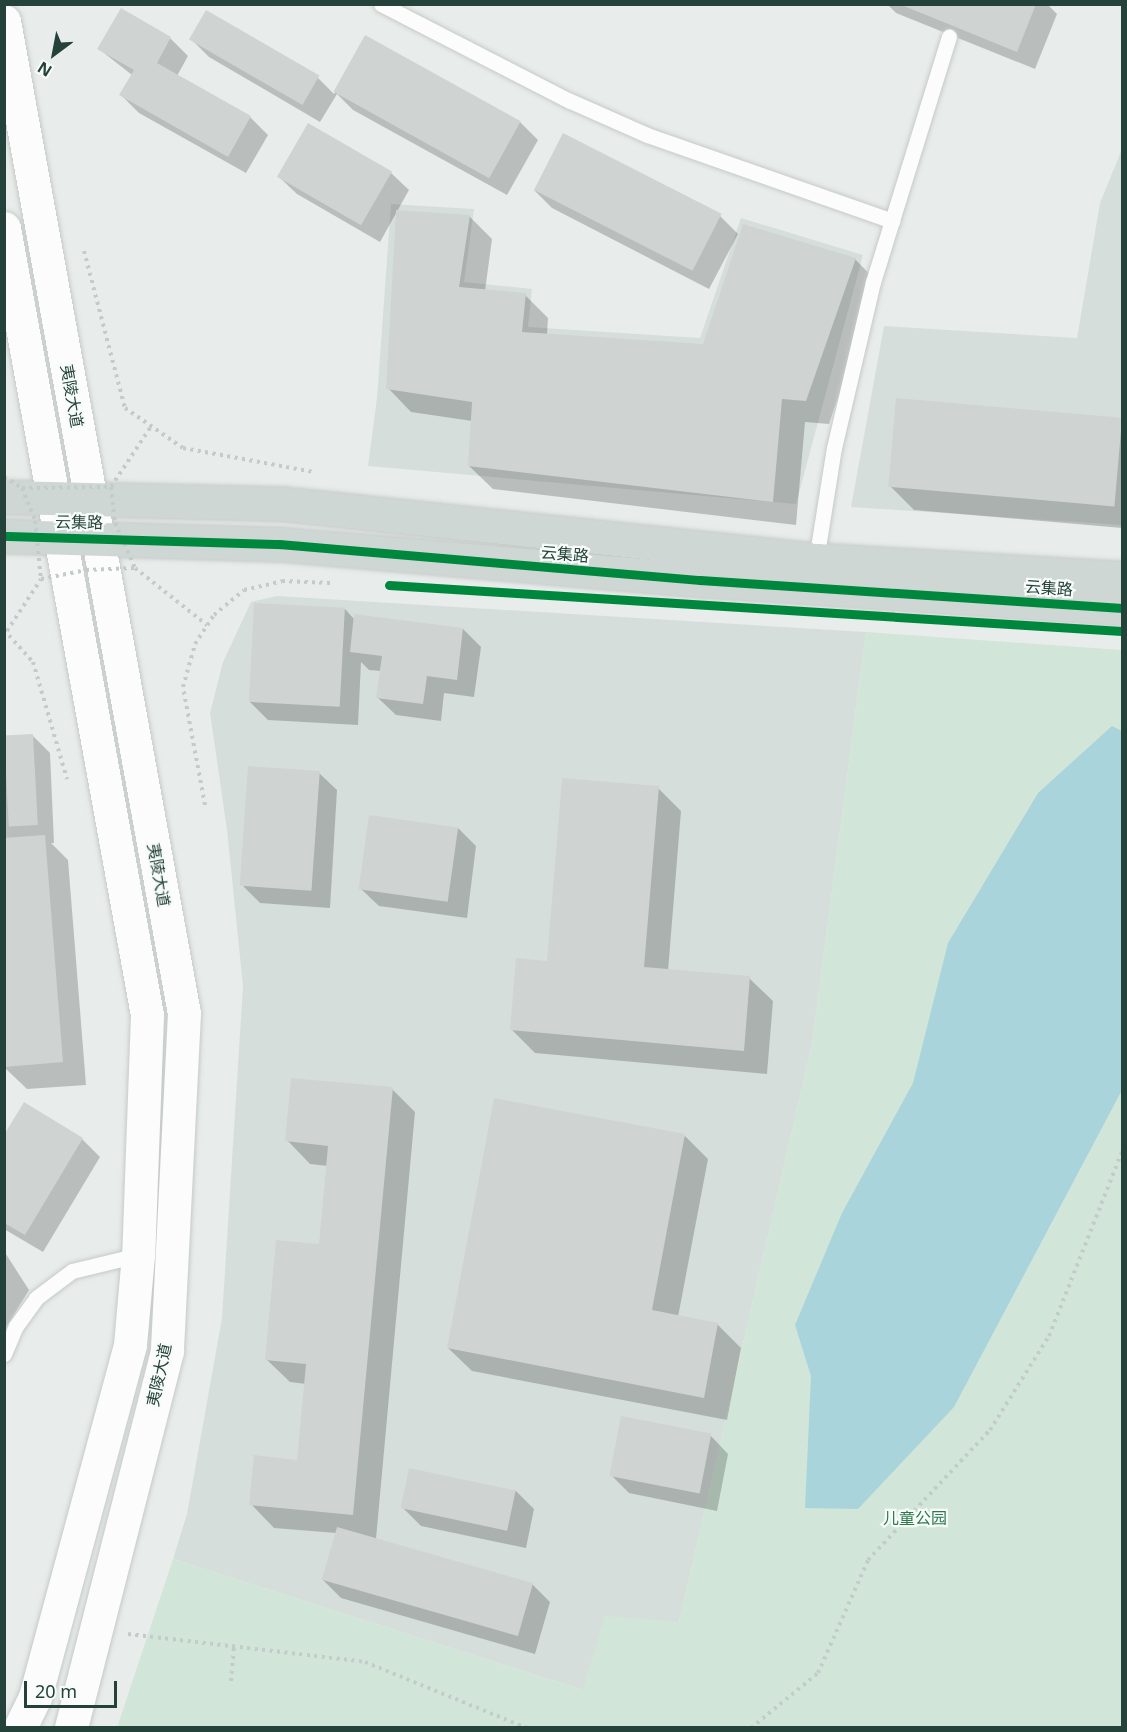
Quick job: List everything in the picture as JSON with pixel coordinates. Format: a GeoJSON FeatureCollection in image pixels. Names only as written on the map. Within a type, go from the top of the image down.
{"type":"FeatureCollection","features":[{"type":"Feature","properties":{"kind":"main road","name":"夷陵大道"},"geometry":{"type":"LineString","coordinates":[[4,21],[101,494],[98,537],[184,1013],[167,1351],[71,1728]]}},
{"type":"Feature","properties":{"kind":"main road"},"geometry":{"type":"LineString","coordinates":[[4,228],[27,494],[58,537],[147,1015],[138,1255],[130,1345],[35,1697],[20,1728]]}},
{"type":"Feature","properties":{"kind":"main road","name":"云集路"},"geometry":{"type":"LineString","coordinates":[[27,494],[101,494],[285,504],[816,560],[1122,578]]}},
{"type":"Feature","properties":{"kind":"main road","name":"云集路"},"geometry":{"type":"LineString","coordinates":[[4,536],[279,544],[700,580],[1122,608]]}},
{"type":"Feature","properties":{"kind":"lane"},"geometry":{"type":"LineString","coordinates":[[381,4],[550,91],[647,135],[892,221]]}},
{"type":"Feature","properties":{"kind":"lane"},"geometry":{"type":"LineString","coordinates":[[816,560],[834,448],[892,221],[949,37]]}},
{"type":"Feature","properties":{"kind":"lane"},"geometry":{"type":"LineString","coordinates":[[4,1354],[16,1326],[36,1298],[72,1271],[138,1255]]}},
{"type":"Feature","properties":{"kind":"path"},"geometry":{"type":"LineString","coordinates":[[84,251],[125,408],[150,428],[183,448],[321,474]]}},
{"type":"Feature","properties":{"kind":"path"},"geometry":{"type":"LineString","coordinates":[[101,494],[150,428]]}},
{"type":"Feature","properties":{"kind":"path"},"geometry":{"type":"LineString","coordinates":[[4,477],[27,494],[101,494]]}},
{"type":"Feature","properties":{"kind":"path"},"geometry":{"type":"LineString","coordinates":[[27,494],[35,521],[41,579],[6,630],[33,662],[67,779]]}},
{"type":"Feature","properties":{"kind":"path"},"geometry":{"type":"LineString","coordinates":[[101,494],[135,568],[207,625]]}},
{"type":"Feature","properties":{"kind":"path"},"geometry":{"type":"LineString","coordinates":[[41,579],[86,570],[135,568]]}},
{"type":"Feature","properties":{"kind":"path"},"geometry":{"type":"LineString","coordinates":[[205,805],[183,687],[195,644],[207,625],[244,590],[282,581],[335,584]]}},
{"type":"Feature","properties":{"kind":"path"},"geometry":{"type":"LineString","coordinates":[[751,1728],[818,1673],[868,1560],[990,1430],[1049,1336],[1122,1152]]}},
{"type":"Feature","properties":{"kind":"path"},"geometry":{"type":"LineString","coordinates":[[97,1630],[365,1662],[527,1728]]}},
{"type":"Feature","properties":{"kind":"path"},"geometry":{"type":"LineString","coordinates":[[231,1681],[234,1646]]}},
{"type":"Feature","properties":{"kind":"shaded area"},"geometry":{"type":"Polygon","coordinates":[[[1122,149],[1122,525],[851,507],[884,326],[1077,338],[1100,203],[1122,149]]]}},
{"type":"Feature","properties":{"kind":"shaded area"},"geometry":{"type":"Polygon","coordinates":[[[391,204],[474,209],[464,282],[532,289],[528,327],[700,338],[741,218],[863,255],[796,504],[368,466],[377,398],[391,204]]]}},
{"type":"Feature","properties":{"kind":"shaded area"},"geometry":{"type":"Polygon","coordinates":[[[277,596],[866,632],[812,1044],[679,1622],[583,1690],[173,1559],[187,1514],[222,1318],[243,986],[227,830],[210,713],[223,662],[251,602],[277,596]]]}},
{"type":"Feature","properties":{"kind":"green space","name":"儿童公园"},"geometry":{"type":"Polygon","coordinates":[[[866,632],[1122,650],[1122,1727],[117,1728],[173,1559],[583,1690],[605,1616],[679,1622],[812,1044],[866,632]]]}},
{"type":"Feature","properties":{"kind":"water"},"geometry":{"type":"Polygon","coordinates":[[[1112,726],[1122,731],[1122,1090],[954,1407],[858,1509],[805,1508],[811,1376],[795,1325],[842,1213],[913,1083],[948,943],[1038,793],[1112,726]]]}},
{"type":"Feature","properties":{"kind":"building"},"geometry":{"type":"Polygon","coordinates":[[[899,4],[1036,4],[1017,52],[899,4]]]}},
{"type":"Feature","properties":{"kind":"building"},"geometry":{"type":"Polygon","coordinates":[[[121,8],[171,37],[157,63],[251,116],[228,157],[119,95],[134,70],[97,49],[121,8]]]}},
{"type":"Feature","properties":{"kind":"building"},"geometry":{"type":"Polygon","coordinates":[[[206,10],[319,76],[302,105],[189,39],[206,10]]]}},
{"type":"Feature","properties":{"kind":"building"},"geometry":{"type":"Polygon","coordinates":[[[365,35],[521,121],[489,178],[333,92],[365,35]]]}},
{"type":"Feature","properties":{"kind":"building"},"geometry":{"type":"Polygon","coordinates":[[[308,123],[392,171],[361,225],[277,177],[308,123]]]}},
{"type":"Feature","properties":{"kind":"building"},"geometry":{"type":"Polygon","coordinates":[[[563,133],[722,214],[693,271],[534,190],[563,133]]]}},
{"type":"Feature","properties":{"kind":"building"},"geometry":{"type":"Polygon","coordinates":[[[396,210],[470,215],[459,287],[526,293],[522,332],[703,344],[743,224],[856,258],[806,401],[782,399],[773,502],[468,466],[472,402],[386,389],[396,210]]]}},
{"type":"Feature","properties":{"kind":"building"},"geometry":{"type":"Polygon","coordinates":[[[896,398],[1122,418],[1114,506],[888,487],[896,398]]]}},
{"type":"Feature","properties":{"kind":"building"},"geometry":{"type":"Polygon","coordinates":[[[254,603],[345,608],[340,707],[249,702],[254,603]]]}},
{"type":"Feature","properties":{"kind":"building"},"geometry":{"type":"Polygon","coordinates":[[[354,614],[463,628],[457,680],[427,676],[423,704],[376,698],[382,656],[350,652],[354,614]]]}},
{"type":"Feature","properties":{"kind":"building"},"geometry":{"type":"Polygon","coordinates":[[[33,734],[38,825],[9,826],[4,736],[33,734]]]}},
{"type":"Feature","properties":{"kind":"building"},"geometry":{"type":"Polygon","coordinates":[[[248,766],[320,771],[311,891],[240,886],[248,766]]]}},
{"type":"Feature","properties":{"kind":"building"},"geometry":{"type":"Polygon","coordinates":[[[562,778],[659,786],[644,967],[750,976],[744,1051],[510,1030],[516,958],[547,961],[562,778]]]}},
{"type":"Feature","properties":{"kind":"building"},"geometry":{"type":"Polygon","coordinates":[[[369,815],[458,828],[448,902],[359,889],[369,815]]]}},
{"type":"Feature","properties":{"kind":"building"},"geometry":{"type":"Polygon","coordinates":[[[45,835],[63,1062],[4,1067],[4,838],[45,835]]]}},
{"type":"Feature","properties":{"kind":"building"},"geometry":{"type":"Polygon","coordinates":[[[291,1078],[393,1087],[353,1515],[249,1505],[254,1455],[297,1460],[306,1364],[265,1360],[276,1240],[319,1244],[328,1146],[285,1141],[291,1078]]]}},
{"type":"Feature","properties":{"kind":"building"},"geometry":{"type":"Polygon","coordinates":[[[494,1098],[685,1134],[652,1310],[718,1323],[704,1398],[447,1348],[494,1098]]]}},
{"type":"Feature","properties":{"kind":"building"},"geometry":{"type":"Polygon","coordinates":[[[24,1102],[83,1138],[25,1235],[4,1223],[4,1135],[24,1102]]]}},
{"type":"Feature","properties":{"kind":"building"},"geometry":{"type":"Polygon","coordinates":[[[621,1416],[711,1434],[700,1493],[609,1476],[621,1416]]]}},
{"type":"Feature","properties":{"kind":"building"},"geometry":{"type":"Polygon","coordinates":[[[409,1468],[516,1491],[507,1531],[400,1508],[409,1468]]]}},
{"type":"Feature","properties":{"kind":"building"},"geometry":{"type":"Polygon","coordinates":[[[337,1527],[533,1583],[518,1636],[322,1580],[337,1527]]]}},
{"type":"Feature","properties":{"kind":"cycle path"},"geometry":{"type":"LineString","coordinates":[[4,536],[279,544],[700,580],[1122,608]]}},
{"type":"Feature","properties":{"kind":"cycle path"},"geometry":{"type":"LineString","coordinates":[[389,585],[1122,631]]}}]}
